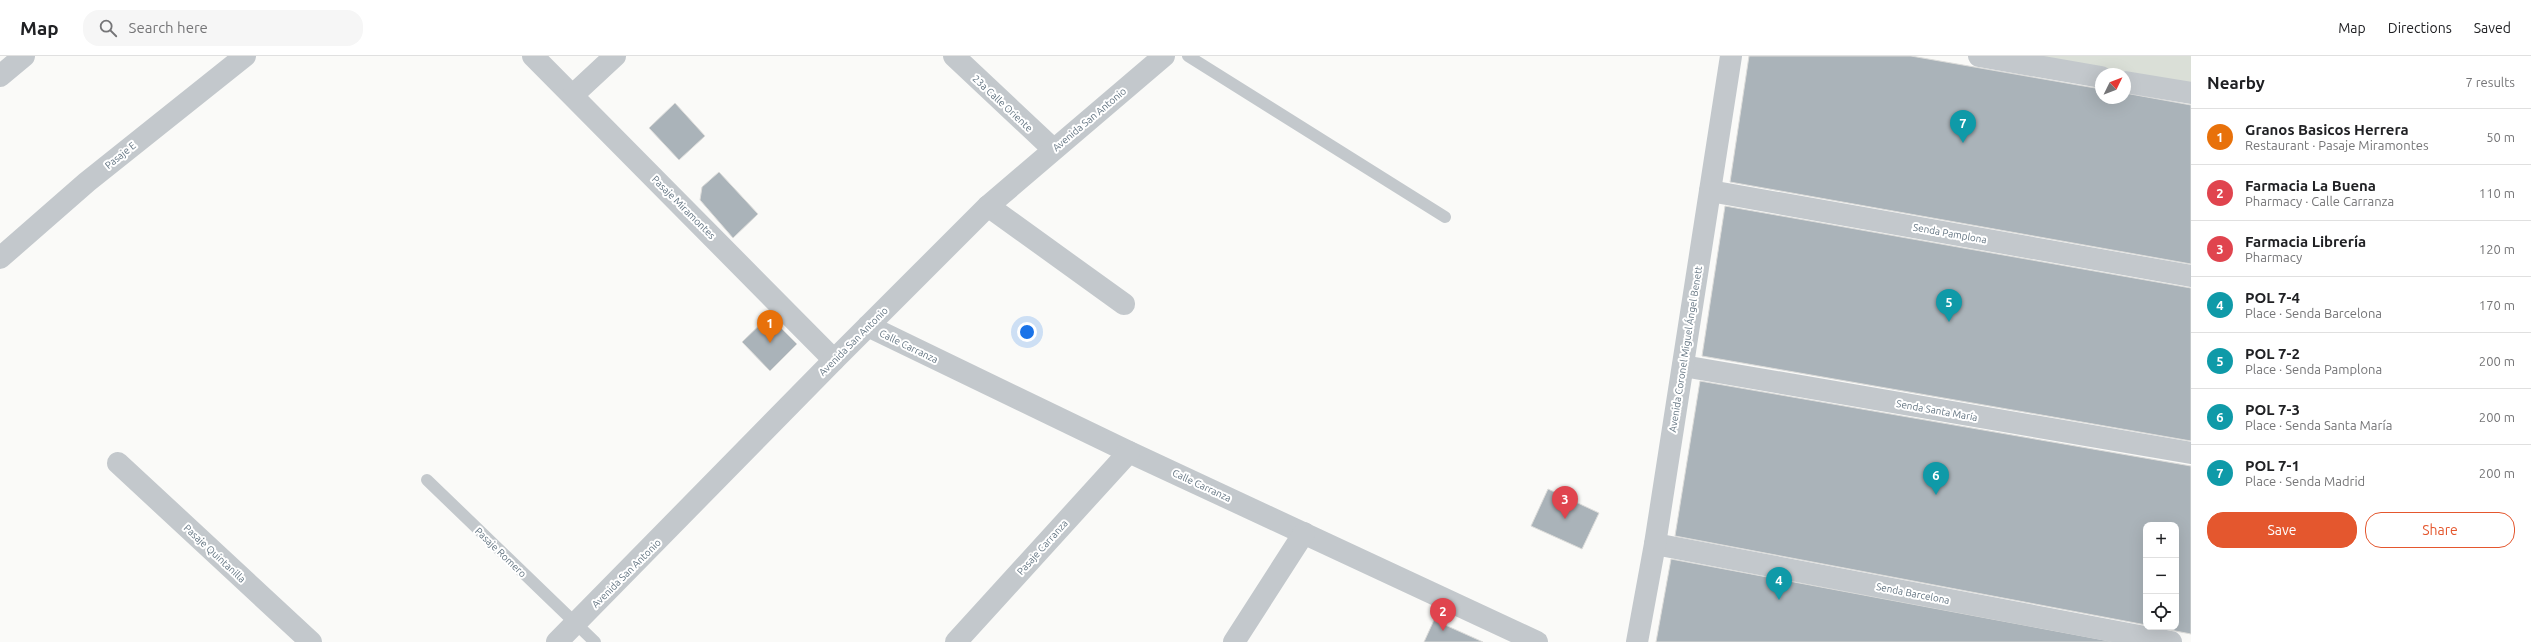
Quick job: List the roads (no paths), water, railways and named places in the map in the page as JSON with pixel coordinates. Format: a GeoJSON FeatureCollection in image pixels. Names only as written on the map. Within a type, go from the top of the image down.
{"type":"FeatureCollection","features":[{"type":"Feature","properties":{"kind":"street"},"geometry":{"type":"LineString","coordinates":[[0,76],[24,56]]}},
{"type":"Feature","properties":{"kind":"street","name":"Pasaje E"},"geometry":{"type":"LineString","coordinates":[[0,258],[87,182],[244,56]]}},
{"type":"Feature","properties":{"kind":"street","name":"Pasaje Miramontes"},"geometry":{"type":"LineString","coordinates":[[533,56],[834,360]]}},
{"type":"Feature","properties":{"kind":"street"},"geometry":{"type":"LineString","coordinates":[[573,95],[615,56]]}},
{"type":"Feature","properties":{"kind":"street","name":"23a Calle Oriente"},"geometry":{"type":"LineString","coordinates":[[954,56],[1053,149]]}},
{"type":"Feature","properties":{"kind":"street","name":"Avenida San Antonio"},"geometry":{"type":"LineString","coordinates":[[557,642],[834,360],[988,206],[1053,149],[1164,56]]}},
{"type":"Feature","properties":{"kind":"street","name":"Avenida Coronel Miguel Ángel Benett"},"geometry":{"type":"LineString","coordinates":[[1636,642],[1655,544],[1730,56]]}},
{"type":"Feature","properties":{"kind":"street"},"geometry":{"type":"LineString","coordinates":[[1979,56],[2095,76]]}},
{"type":"Feature","properties":{"kind":"street"},"geometry":{"type":"LineString","coordinates":[[2131,83],[2191,93]]}},
{"type":"Feature","properties":{"kind":"street","name":"Senda Pamplona"},"geometry":{"type":"LineString","coordinates":[[1710,191],[2191,276]]}},
{"type":"Feature","properties":{"kind":"street"},"geometry":{"type":"LineString","coordinates":[[988,206],[1124,304]]}},
{"type":"Feature","properties":{"kind":"street","name":"Calle Carranza"},"geometry":{"type":"LineString","coordinates":[[868,326],[1129,452],[1537,642]]}},
{"type":"Feature","properties":{"kind":"street","name":"Senda Santa María"},"geometry":{"type":"LineString","coordinates":[[1683,366],[2191,453]]}},
{"type":"Feature","properties":{"kind":"street","name":"Pasaje Carranza"},"geometry":{"type":"LineString","coordinates":[[956,642],[1129,452]]}},
{"type":"Feature","properties":{"kind":"street","name":"Pasaje Quintanilla"},"geometry":{"type":"LineString","coordinates":[[118,464],[311,642]]}},
{"type":"Feature","properties":{"kind":"street"},"geometry":{"type":"LineString","coordinates":[[1234,642],[1304,533]]}},
{"type":"Feature","properties":{"kind":"street","name":"Senda Barcelona"},"geometry":{"type":"LineString","coordinates":[[1655,544],[2171,642]]}},
{"type":"Feature","properties":{"kind":"lane"},"geometry":{"type":"LineString","coordinates":[[1188,56],[1445,217]]}},
{"type":"Feature","properties":{"kind":"lane","name":"Pasaje Romero"},"geometry":{"type":"LineString","coordinates":[[428,480],[595,642]]}},
{"type":"Feature","properties":{"kind":"place","name":"POL 7-1"},"geometry":{"type":"Point","coordinates":[1963,143]}},
{"type":"Feature","properties":{"kind":"place","name":"POL 7-2"},"geometry":{"type":"Point","coordinates":[1949,322]}},
{"type":"Feature","properties":{"kind":"place","name":"Granos Basicos Herrera"},"geometry":{"type":"Point","coordinates":[770,343]}},
{"type":"Feature","properties":{"kind":"place","name":"POL 7-3"},"geometry":{"type":"Point","coordinates":[1936,495]}},
{"type":"Feature","properties":{"kind":"place","name":"Farmacia Librería"},"geometry":{"type":"Point","coordinates":[1565,519]}},
{"type":"Feature","properties":{"kind":"place","name":"POL 7-4"},"geometry":{"type":"Point","coordinates":[1779,600]}},
{"type":"Feature","properties":{"kind":"place","name":"Farmacia La Buena"},"geometry":{"type":"Point","coordinates":[1443,631]}}]}
